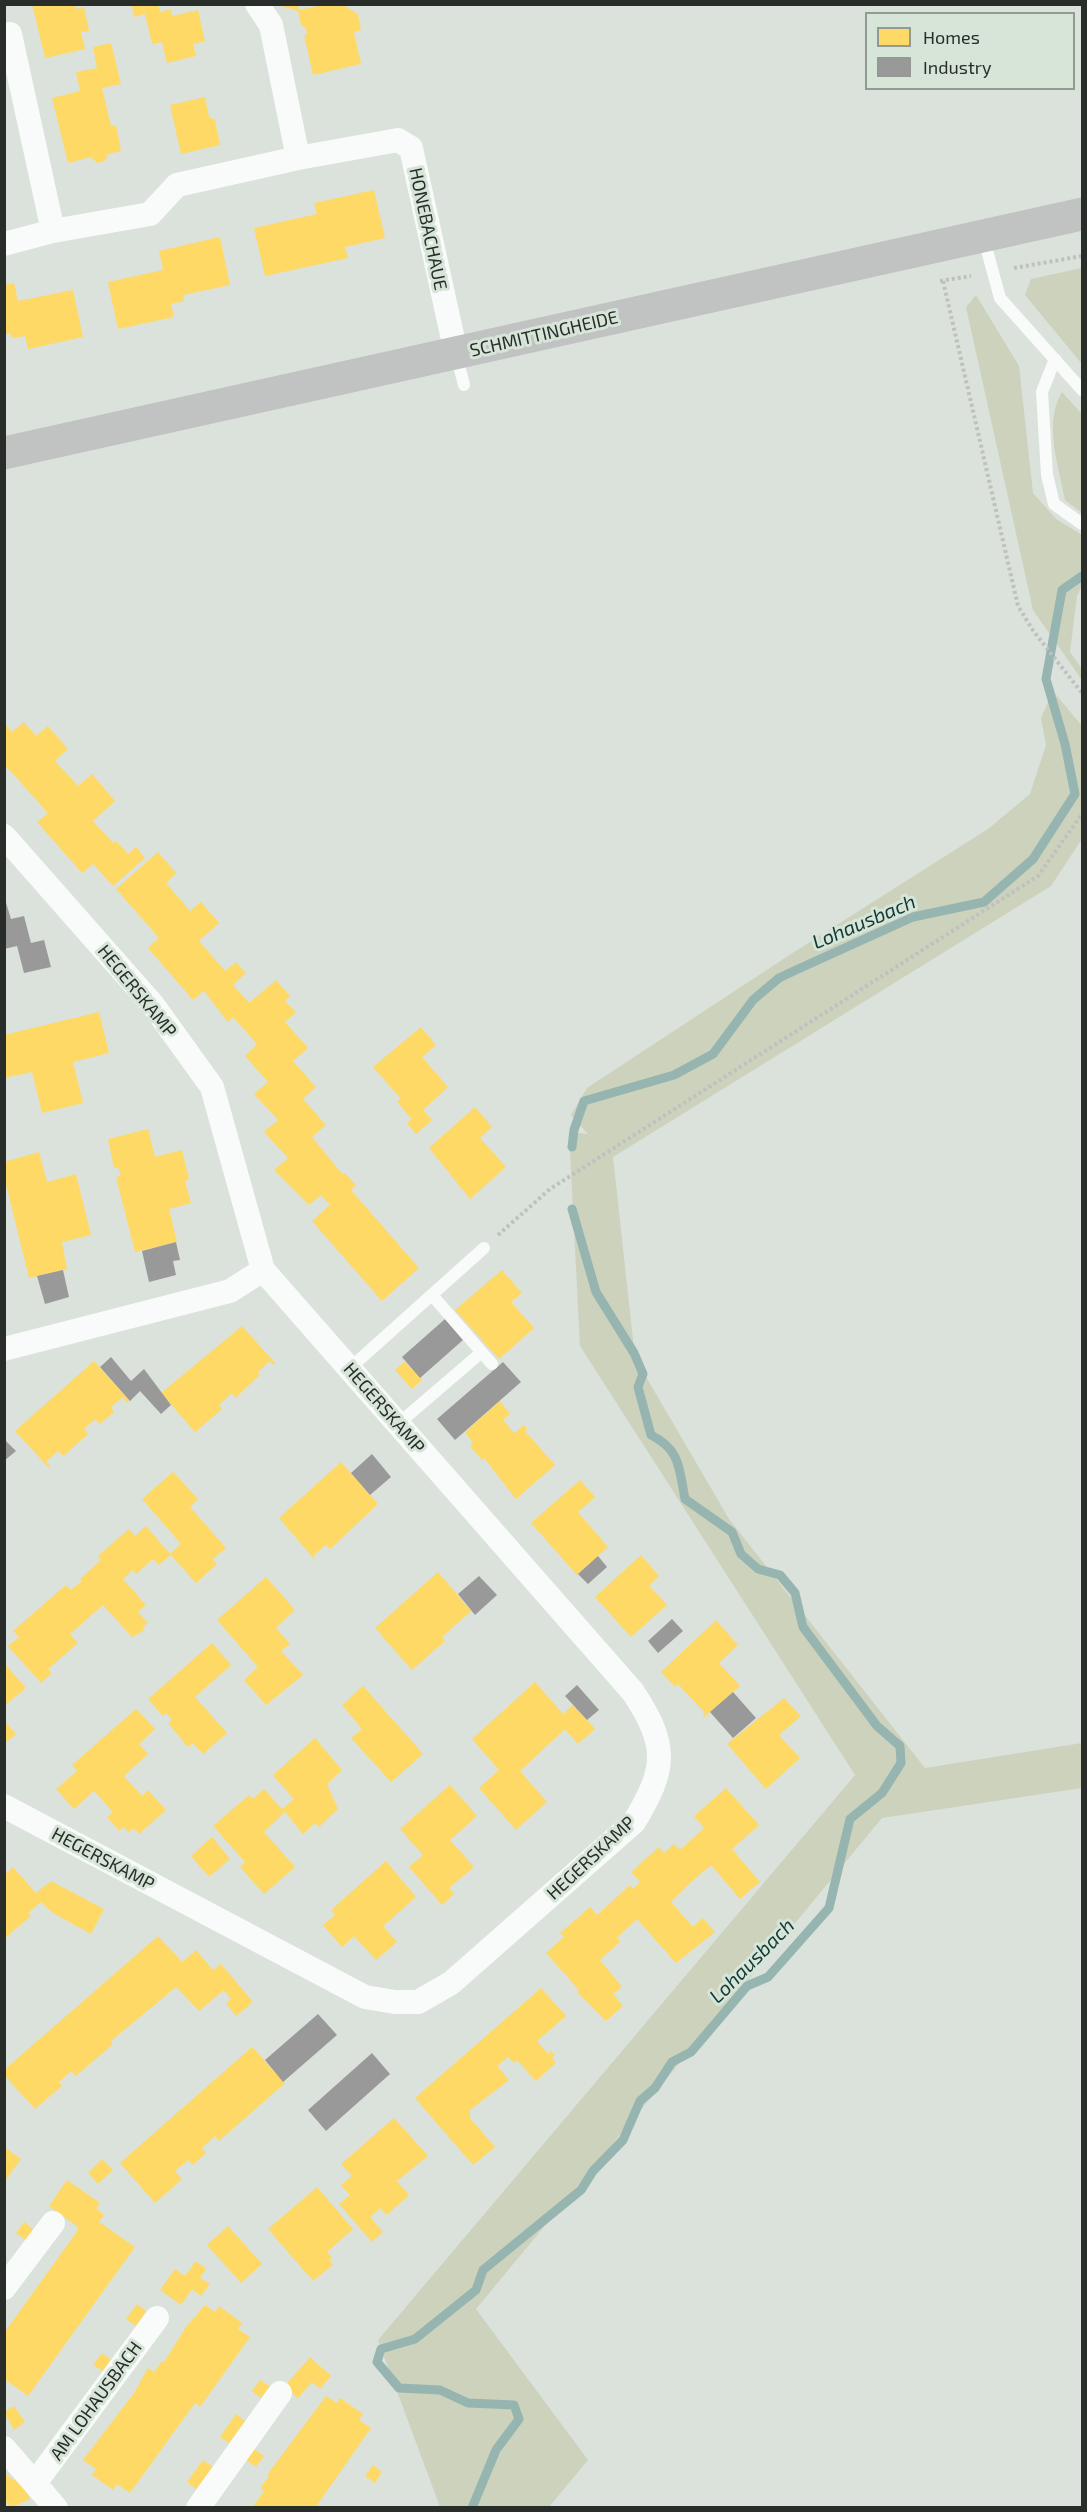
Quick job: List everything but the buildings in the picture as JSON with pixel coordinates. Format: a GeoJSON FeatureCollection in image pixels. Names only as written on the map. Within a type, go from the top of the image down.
{"type":"FeatureCollection","features":[{"type":"Feature","properties":{"kind":"street"},"geometry":{"type":"LineString","coordinates":[[257,4],[271,25],[297,158]]}},
{"type":"Feature","properties":{"kind":"street"},"geometry":{"type":"LineString","coordinates":[[4,35],[10,34],[53,231]]}},
{"type":"Feature","properties":{"kind":"street","name":"HONEBACHAUE"},"geometry":{"type":"LineString","coordinates":[[4,244],[53,231],[150,213],[177,185],[297,158],[398,140],[411,148],[456,353]]}},
{"type":"Feature","properties":{"kind":"street","name":"SCHMITTINGHEIDE"},"geometry":{"type":"LineString","coordinates":[[4,453],[1083,214]]}},
{"type":"Feature","properties":{"kind":"street","name":"HEGERSKAMP"},"geometry":{"type":"LineString","coordinates":[[4,836],[153,1005],[212,1087],[263,1270],[633,1692],[652,1722],[660,1756],[653,1791],[634,1822],[452,1983],[418,2002],[395,2002],[365,1997],[4,1806]]}},
{"type":"Feature","properties":{"kind":"street"},"geometry":{"type":"LineString","coordinates":[[4,1349],[230,1291],[263,1270]]}},
{"type":"Feature","properties":{"kind":"street"},"geometry":{"type":"LineString","coordinates":[[4,2288],[52,2223]]}},
{"type":"Feature","properties":{"kind":"street","name":"AM LOHAUSBACH"},"geometry":{"type":"LineString","coordinates":[[35,2483],[157,2318]]}},
{"type":"Feature","properties":{"kind":"street"},"geometry":{"type":"LineString","coordinates":[[198,2508],[280,2393]]}},
{"type":"Feature","properties":{"kind":"street"},"geometry":{"type":"LineString","coordinates":[[4,2448],[56,2508]]}},
{"type":"Feature","properties":{"kind":"lane"},"geometry":{"type":"LineString","coordinates":[[983,236],[1000,298],[1083,390]]}},
{"type":"Feature","properties":{"kind":"lane"},"geometry":{"type":"LineString","coordinates":[[456,353],[464,385]]}},
{"type":"Feature","properties":{"kind":"lane"},"geometry":{"type":"LineString","coordinates":[[1055,359],[1042,392],[1047,475],[1054,504],[1083,524]]}},
{"type":"Feature","properties":{"kind":"lane"},"geometry":{"type":"LineString","coordinates":[[349,1369],[484,1248]]}},
{"type":"Feature","properties":{"kind":"lane"},"geometry":{"type":"LineString","coordinates":[[432,1295],[492,1364]]}},
{"type":"Feature","properties":{"kind":"lane"},"geometry":{"type":"LineString","coordinates":[[398,1424],[476,1357]]}},
{"type":"Feature","properties":{"kind":"path"},"geometry":{"type":"LineString","coordinates":[[1083,256],[943,281],[1018,606],[1034,633],[1083,693]]}},
{"type":"Feature","properties":{"kind":"path"},"geometry":{"type":"LineString","coordinates":[[484,1248],[550,1189],[1038,876],[1083,814]]}},
{"type":"Feature","properties":{"kind":"green space"},"geometry":{"type":"Polygon","coordinates":[[[1082,268],[1082,364],[1025,295],[1031,279],[1082,268]]]}},
{"type":"Feature","properties":{"kind":"green space"},"geometry":{"type":"Polygon","coordinates":[[[976,295],[1019,366],[1033,493],[1056,519],[1082,535],[1082,586],[1077,596],[1070,652],[1082,669],[1082,680],[1033,610],[966,307],[976,295]]]}},
{"type":"Feature","properties":{"kind":"green space"},"geometry":{"type":"Polygon","coordinates":[[[1062,392],[1082,414],[1082,513],[1065,500],[1056,460],[1054,417],[1056,404],[1062,392]]]}},
{"type":"Feature","properties":{"kind":"green space"},"geometry":{"type":"Polygon","coordinates":[[[1053,691],[1082,726],[1082,839],[1051,886],[613,1157],[635,1358],[729,1519],[925,1768],[1082,1743],[1082,1788],[882,1818],[476,2309],[588,2460],[549,2507],[440,2507],[378,2340],[855,1775],[580,1346],[569,1132],[588,1134],[571,1115],[587,1088],[791,954],[988,829],[1030,794],[1046,745],[1041,718],[1053,691]]]}},
{"type":"Feature","properties":{"kind":"waterway","name":"Lohausbach"},"geometry":{"type":"LineString","coordinates":[[572,1147],[574,1130],[584,1101],[674,1075],[713,1054],[753,1000],[779,978],[913,917],[984,902],[1033,859],[1075,794],[1065,744],[1046,679],[1062,590],[1082,576]]}},
{"type":"Feature","properties":{"kind":"waterway","name":"Lohausbach"},"geometry":{"type":"LineString","coordinates":[[472,2508],[496,2450],[519,2419],[514,2405],[468,2403],[440,2390],[399,2388],[377,2362],[381,2349],[415,2339],[476,2290],[483,2270],[581,2190],[593,2171],[623,2140],[640,2101],[655,2088],[672,2062],[691,2052],[747,1986],[768,1977],[829,1908],[850,1819],[882,1793],[901,1763],[900,1746],[877,1726],[803,1627],[795,1593],[780,1575],[758,1569],[741,1554],[732,1532],[685,1499],[677,1461],[668,1447],[651,1435],[638,1387],[643,1374],[634,1353],[596,1292],[572,1209]]}}]}
